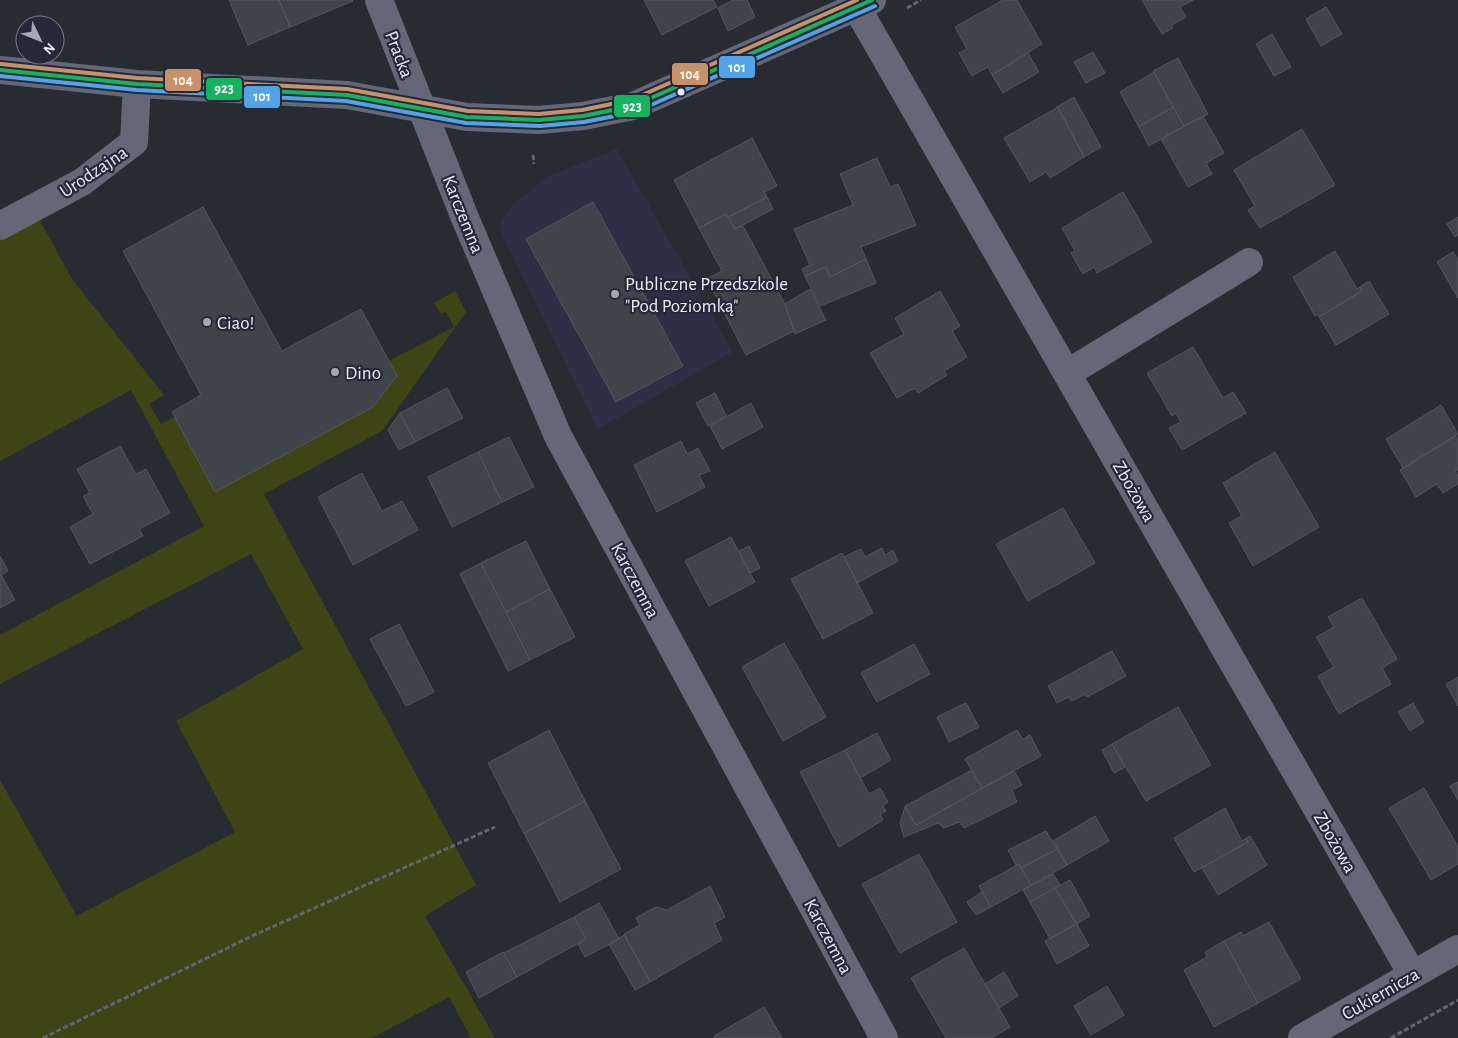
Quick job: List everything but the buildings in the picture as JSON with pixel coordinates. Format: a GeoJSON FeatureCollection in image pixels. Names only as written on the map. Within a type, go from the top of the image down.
{"type":"FeatureCollection","features":[{"type":"Feature","properties":{"kind":"street","name":"Pracka"},"geometry":{"type":"LineString","coordinates":[[379,0],[420,107]]}},
{"type":"Feature","properties":{"kind":"street"},"geometry":{"type":"LineString","coordinates":[[0,70],[137,84],[347,95],[467,117],[539,120],[582,116],[633,106],[864,4]]}},
{"type":"Feature","properties":{"kind":"street","name":"Zbożowa"},"geometry":{"type":"LineString","coordinates":[[864,4],[1068,373],[1412,974]]}},
{"type":"Feature","properties":{"kind":"street","name":"Urodzajna"},"geometry":{"type":"LineString","coordinates":[[0,226],[82,182],[134,142],[137,84]]}},
{"type":"Feature","properties":{"kind":"street","name":"Karczemna"},"geometry":{"type":"LineString","coordinates":[[420,107],[558,436],[884,1038]]}},
{"type":"Feature","properties":{"kind":"street"},"geometry":{"type":"LineString","coordinates":[[1068,373],[1250,262]]}},
{"type":"Feature","properties":{"kind":"street","name":"Cukiernicza"},"geometry":{"type":"LineString","coordinates":[[1302,1038],[1458,949]]}},
{"type":"Feature","properties":{"kind":"path"},"geometry":{"type":"LineString","coordinates":[[43,1038],[252,936],[495,827]]}},
{"type":"Feature","properties":{"kind":"path"},"geometry":{"type":"LineString","coordinates":[[1391,1038],[1458,1000]]}},
{"type":"Feature","properties":{"kind":"shaded area","name":"Publiczne Przedszkole \"Pod Poziomką\""},"geometry":{"type":"Polygon","coordinates":[[[617,149],[733,352],[598,429],[502,235],[500,222],[514,203],[549,176],[617,149]]]}},
{"type":"Feature","properties":{"kind":"green space"},"geometry":{"type":"Polygon","coordinates":[[[39,219],[72,279],[164,395],[149,404],[161,424],[175,417],[397,376],[389,361],[454,327],[446,312],[441,314],[434,303],[455,291],[466,312],[382,431],[264,494],[476,885],[425,916],[495,1038],[471,1038],[449,997],[372,1038],[0,1038],[0,780],[77,916],[235,832],[176,721],[303,649],[251,554],[0,684],[0,635],[204,526],[131,390],[0,461],[0,240],[39,219]]]}},
{"type":"Feature","properties":{"kind":"transit line","name":"104"},"geometry":{"type":"LineString","coordinates":[[1,64],[137,78],[347,89],[468,111],[539,114],[582,110],[631,100],[857,0]]}},
{"type":"Feature","properties":{"kind":"transit line","name":"923"},"geometry":{"type":"LineString","coordinates":[[0,70],[137,84],[347,95],[467,117],[539,120],[583,116],[633,106],[872,0]]}},
{"type":"Feature","properties":{"kind":"transit line","name":"101"},"geometry":{"type":"LineString","coordinates":[[0,76],[137,90],[346,101],[466,123],[540,126],[584,122],[635,112],[875,6]]}},
{"type":"Feature","properties":{"kind":"place","name":"Publiczne Przedszkole \"Pod Poziomką\""},"geometry":{"type":"Point","coordinates":[615,294]}},
{"type":"Feature","properties":{"kind":"place","name":"Ciao!"},"geometry":{"type":"Point","coordinates":[207,322]}},
{"type":"Feature","properties":{"kind":"place","name":"Dino"},"geometry":{"type":"Point","coordinates":[335,372]}}]}
